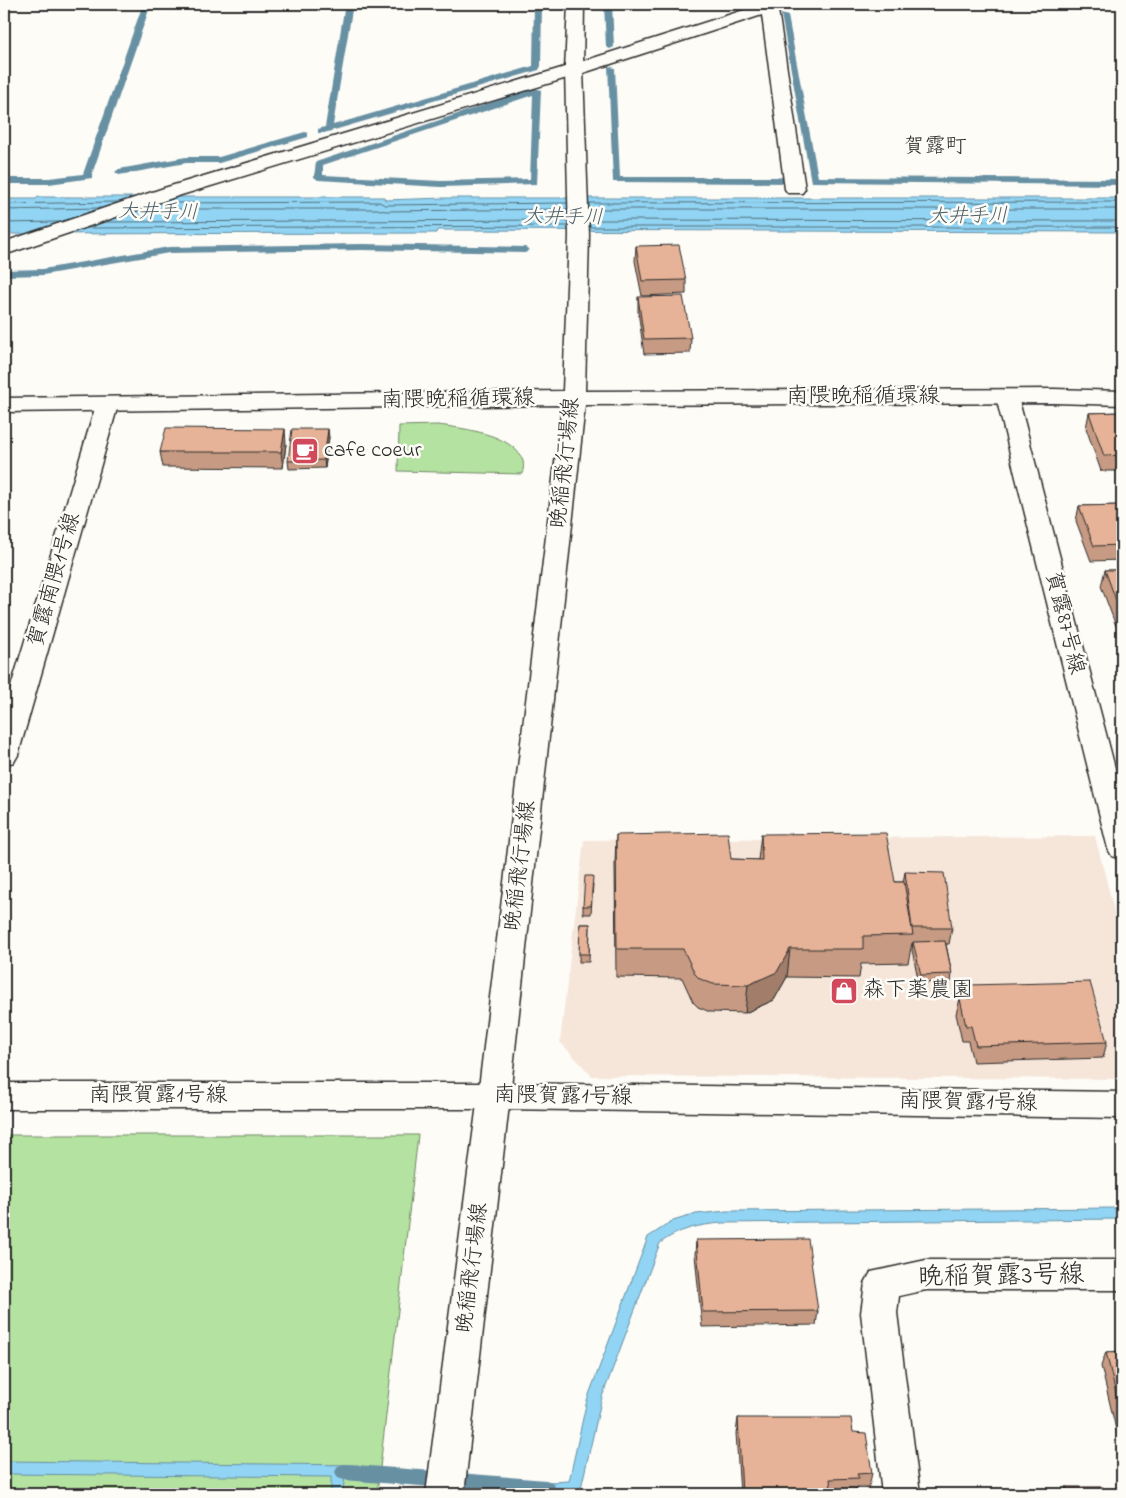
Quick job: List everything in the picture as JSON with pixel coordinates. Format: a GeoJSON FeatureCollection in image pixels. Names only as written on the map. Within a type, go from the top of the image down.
{"type":"FeatureCollection","features":[{"type":"Feature","properties":{"kind":"street"},"geometry":{"type":"LineString","coordinates":[[574,70],[576,4]]}},
{"type":"Feature","properties":{"kind":"street"},"geometry":{"type":"LineString","coordinates":[[4,250],[25,241],[171,192],[574,70],[775,6],[795,189]]}},
{"type":"Feature","properties":{"kind":"street","name":"晩稲飛行場線"},"geometry":{"type":"LineString","coordinates":[[445,1494],[494,1096],[574,398],[579,236],[574,70]]}},
{"type":"Feature","properties":{"kind":"street","name":"賀露87号線"},"geometry":{"type":"LineString","coordinates":[[1007,397],[1122,849]]}},
{"type":"Feature","properties":{"kind":"street","name":"南隈晩稲循環線"},"geometry":{"type":"LineString","coordinates":[[4,405],[574,398],[1122,398]]}},
{"type":"Feature","properties":{"kind":"street","name":"賀露南隈1号線"},"geometry":{"type":"LineString","coordinates":[[4,755],[107,405]]}},
{"type":"Feature","properties":{"kind":"street","name":"南隈賀露1号線"},"geometry":{"type":"LineString","coordinates":[[4,1096],[494,1096],[1122,1105]]}},
{"type":"Feature","properties":{"kind":"street","name":"晩稲賀露3号線"},"geometry":{"type":"LineString","coordinates":[[901,1494],[880,1313],[884,1283],[926,1274],[1122,1275]]}},
{"type":"Feature","properties":{"kind":"shaded area","name":"森下薬農園"},"geometry":{"type":"Polygon","coordinates":[[[1095,836],[1122,941],[1122,1079],[592,1076],[560,1042],[584,840],[1095,836]]]}},
{"type":"Feature","properties":{"kind":"green space"},"geometry":{"type":"Polygon","coordinates":[[[438,425],[486,434],[509,444],[518,452],[523,461],[523,474],[398,471],[399,426],[438,425]]]}},
{"type":"Feature","properties":{"kind":"green space"},"geometry":{"type":"Polygon","coordinates":[[[4,1135],[418,1135],[377,1494],[4,1494],[4,1135]]]}},
{"type":"Feature","properties":{"kind":"water","name":"大井手川"},"geometry":{"type":"Polygon","coordinates":[[[38,197],[384,197],[385,200],[444,198],[1122,198],[1122,232],[437,230],[436,233],[4,234],[4,199],[36,199],[38,197]]]}},
{"type":"Feature","properties":{"kind":"water"},"geometry":{"type":"Polygon","coordinates":[[[1122,1208],[1122,1219],[722,1223],[705,1225],[674,1234],[660,1243],[602,1397],[581,1488],[573,1493],[531,1494],[529,1483],[569,1481],[587,1400],[648,1237],[673,1221],[696,1214],[727,1211],[1122,1208]]]}},
{"type":"Feature","properties":{"kind":"water"},"geometry":{"type":"Polygon","coordinates":[[[4,1461],[359,1465],[360,1476],[345,1478],[342,1494],[331,1494],[331,1477],[4,1474],[4,1461]]]}},
{"type":"Feature","properties":{"kind":"building"},"geometry":{"type":"Polygon","coordinates":[[[679,245],[686,280],[642,281],[636,246],[679,245]]]}},
{"type":"Feature","properties":{"kind":"building"},"geometry":{"type":"Polygon","coordinates":[[[683,296],[691,338],[644,339],[638,297],[683,296]]]}},
{"type":"Feature","properties":{"kind":"building"},"geometry":{"type":"Polygon","coordinates":[[[1122,412],[1122,455],[1104,456],[1089,413],[1122,412]]]}},
{"type":"Feature","properties":{"kind":"building"},"geometry":{"type":"Polygon","coordinates":[[[166,428],[285,429],[281,452],[160,452],[166,428]]]}},
{"type":"Feature","properties":{"kind":"building"},"geometry":{"type":"Polygon","coordinates":[[[292,429],[328,429],[324,460],[288,461],[292,429]]]}},
{"type":"Feature","properties":{"kind":"building"},"geometry":{"type":"Polygon","coordinates":[[[1122,505],[1122,545],[1094,546],[1079,506],[1122,505]]]}},
{"type":"Feature","properties":{"kind":"building"},"geometry":{"type":"Polygon","coordinates":[[[1105,570],[1122,570],[1122,610],[1120,611],[1105,570]]]}},
{"type":"Feature","properties":{"kind":"building"},"geometry":{"type":"Polygon","coordinates":[[[728,833],[731,859],[762,860],[761,834],[886,833],[895,882],[904,882],[913,935],[863,936],[863,949],[790,949],[777,972],[748,985],[713,984],[700,979],[695,974],[683,949],[617,949],[616,835],[728,833]]]}},
{"type":"Feature","properties":{"kind":"building"},"geometry":{"type":"Polygon","coordinates":[[[905,872],[944,873],[952,928],[912,928],[905,872]]]}},
{"type":"Feature","properties":{"kind":"building"},"geometry":{"type":"Polygon","coordinates":[[[585,876],[593,876],[591,906],[583,906],[585,876]]]}},
{"type":"Feature","properties":{"kind":"building"},"geometry":{"type":"Polygon","coordinates":[[[580,924],[590,924],[589,954],[579,954],[580,924]]]}},
{"type":"Feature","properties":{"kind":"building"},"geometry":{"type":"Polygon","coordinates":[[[945,941],[952,974],[921,975],[913,942],[945,941]]]}},
{"type":"Feature","properties":{"kind":"building"},"geometry":{"type":"Polygon","coordinates":[[[1090,982],[1107,1042],[976,1046],[971,1026],[966,1026],[960,999],[971,998],[969,985],[1090,982]]]}},
{"type":"Feature","properties":{"kind":"building"},"geometry":{"type":"Polygon","coordinates":[[[808,1239],[818,1311],[703,1312],[696,1240],[808,1239]]]}},
{"type":"Feature","properties":{"kind":"building"},"geometry":{"type":"Polygon","coordinates":[[[1122,1351],[1122,1419],[1106,1352],[1122,1351]]]}},
{"type":"Feature","properties":{"kind":"building"},"geometry":{"type":"Polygon","coordinates":[[[738,1418],[851,1418],[853,1432],[866,1433],[872,1473],[857,1474],[859,1478],[830,1479],[831,1489],[742,1493],[738,1418]]]}},
{"type":"Feature","properties":{"kind":"building"},"geometry":{"type":"Polygon","coordinates":[[[1066,1487],[1103,1487],[1103,1492],[1116,1491],[1116,1494],[1041,1494],[1040,1492],[1067,1493],[1066,1487]]]}},
{"type":"Feature","properties":{"kind":"waterway"},"geometry":{"type":"LineString","coordinates":[[87,175],[147,4]]}},
{"type":"Feature","properties":{"kind":"waterway"},"geometry":{"type":"LineString","coordinates":[[329,126],[349,4]]}},
{"type":"Feature","properties":{"kind":"waterway"},"geometry":{"type":"LineString","coordinates":[[537,66],[538,4]]}},
{"type":"Feature","properties":{"kind":"waterway"},"geometry":{"type":"LineString","coordinates":[[608,4],[610,47]]}},
{"type":"Feature","properties":{"kind":"waterway"},"geometry":{"type":"LineString","coordinates":[[784,16],[814,180],[1122,182]]}},
{"type":"Feature","properties":{"kind":"waterway"},"geometry":{"type":"LineString","coordinates":[[321,131],[536,68]]}},
{"type":"Feature","properties":{"kind":"waterway"},"geometry":{"type":"LineString","coordinates":[[611,68],[616,180],[792,180]]}},
{"type":"Feature","properties":{"kind":"waterway"},"geometry":{"type":"LineString","coordinates":[[534,182],[537,90]]}},
{"type":"Feature","properties":{"kind":"waterway"},"geometry":{"type":"LineString","coordinates":[[531,182],[441,184],[318,177],[319,164],[534,92]]}},
{"type":"Feature","properties":{"kind":"waterway"},"geometry":{"type":"LineString","coordinates":[[119,172],[186,160],[219,160],[305,135]]}},
{"type":"Feature","properties":{"kind":"waterway"},"geometry":{"type":"LineString","coordinates":[[4,181],[49,181],[89,176]]}},
{"type":"Feature","properties":{"kind":"waterway"},"geometry":{"type":"LineString","coordinates":[[4,273],[43,272],[169,250],[362,247],[525,250]]}},
{"type":"Feature","properties":{"kind":"waterway"},"geometry":{"type":"LineString","coordinates":[[344,1472],[546,1488]]}},
{"type":"Feature","properties":{"kind":"place","name":"cafe coeur"},"geometry":{"type":"Point","coordinates":[305,451]}},
{"type":"Feature","properties":{"kind":"place","name":"森下薬農園"},"geometry":{"type":"Point","coordinates":[844,991]}},
{"type":"Feature","properties":{"kind":"district","name":"賀露町"},"geometry":{"type":"Point","coordinates":[935,147]}}]}
